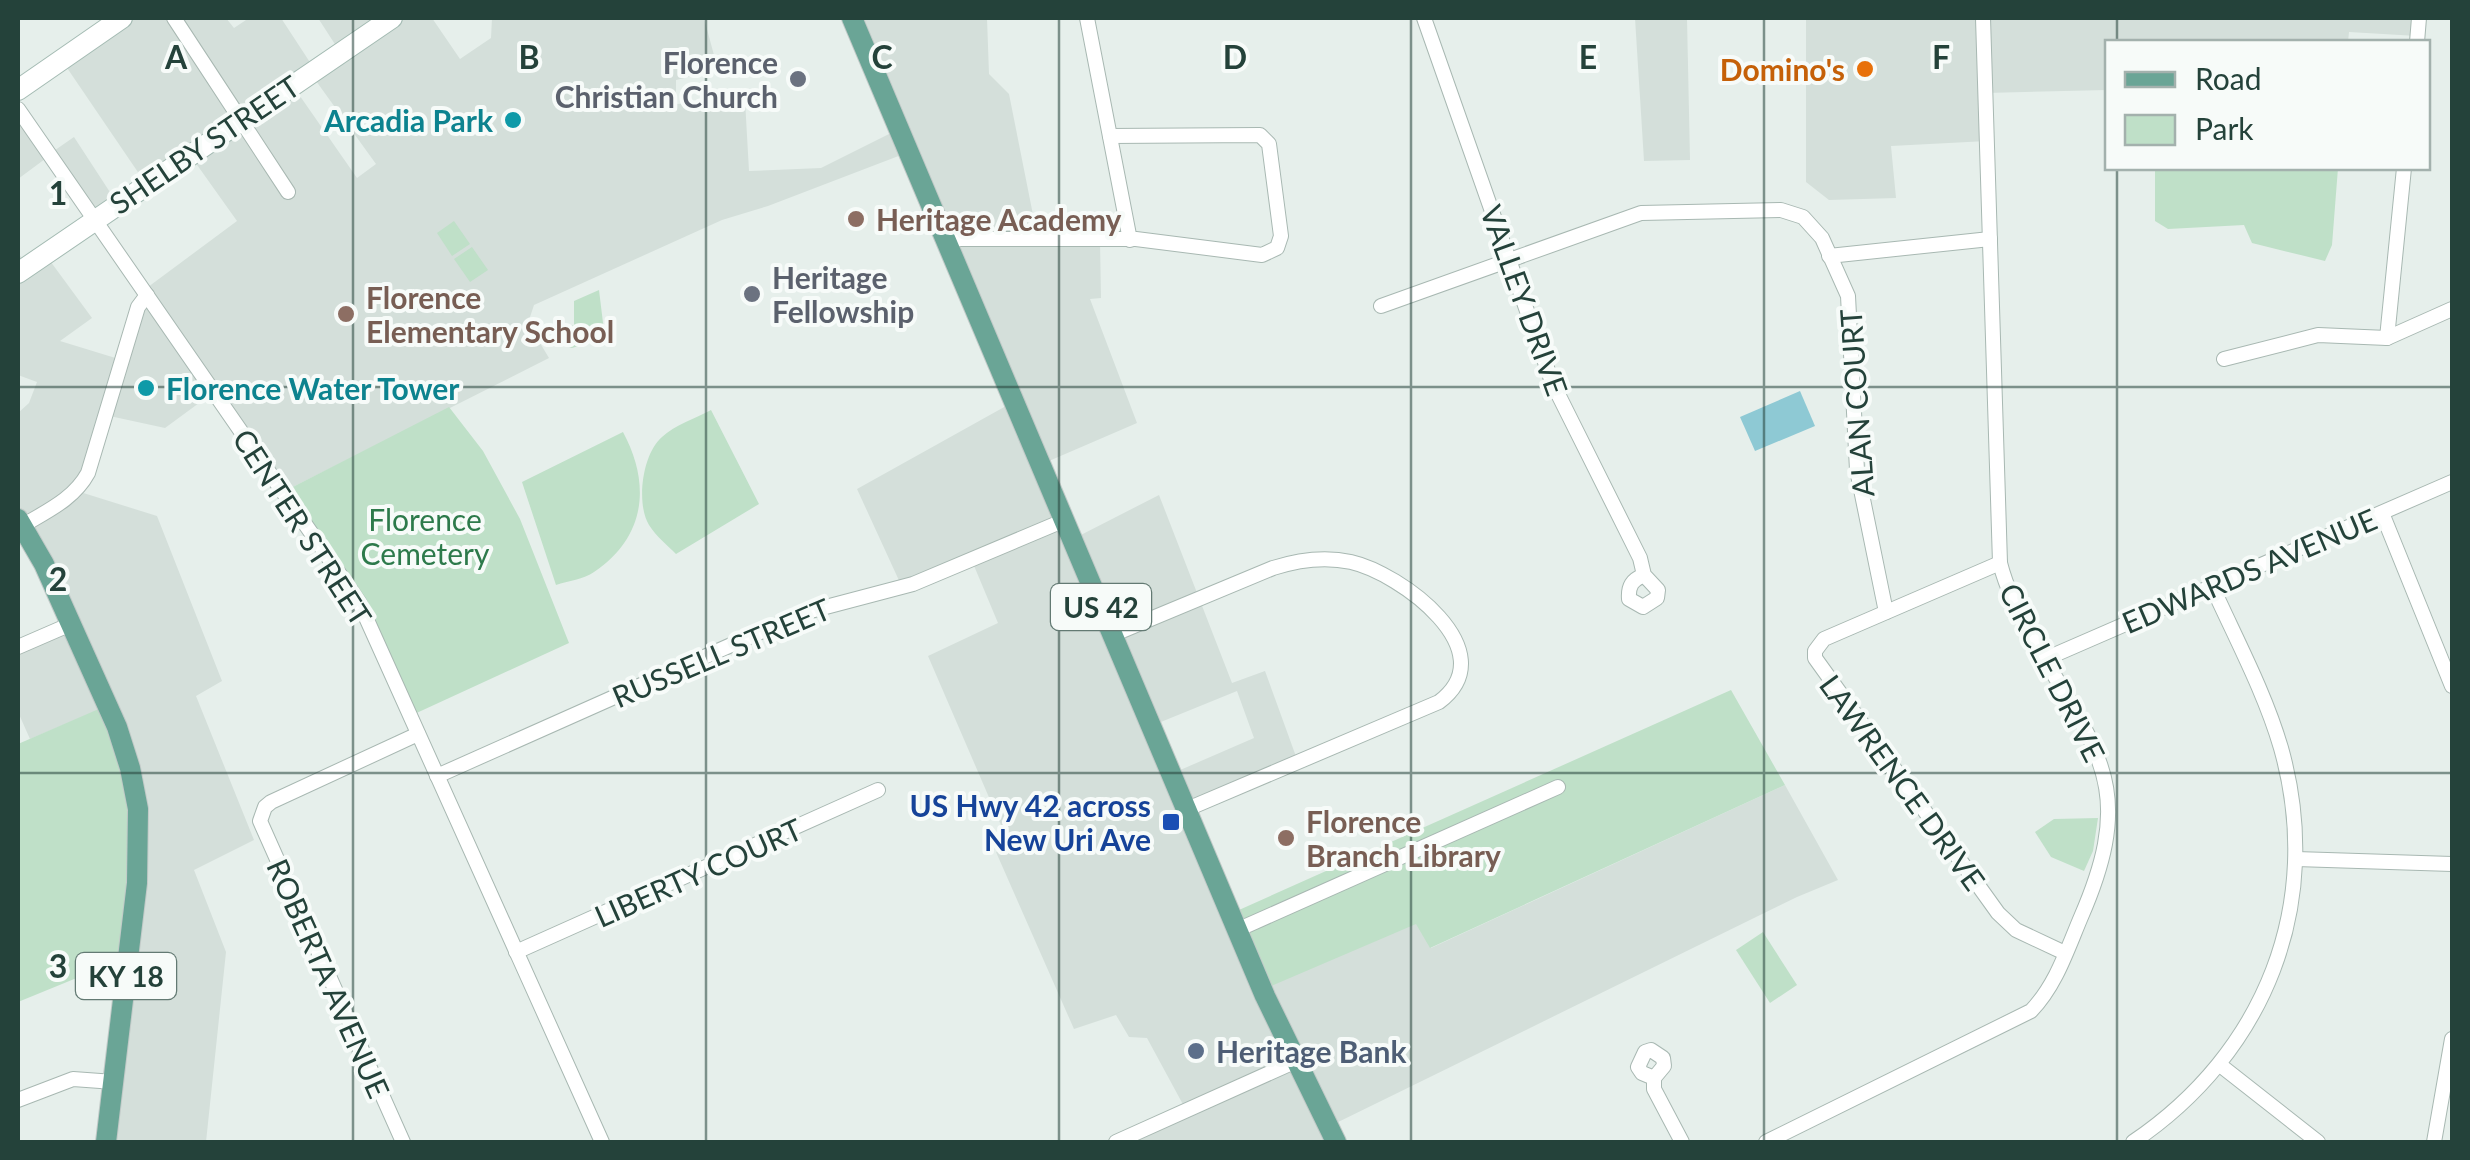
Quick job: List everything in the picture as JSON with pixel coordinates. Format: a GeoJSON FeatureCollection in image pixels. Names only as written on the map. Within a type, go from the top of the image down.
{"type":"FeatureCollection","features":[{"type":"Feature","properties":{"kind":"main road","name":"US 42"},"geometry":{"type":"LineString","coordinates":[[852,18],[1237,930],[1294,1062],[1336,1142]]}},
{"type":"Feature","properties":{"kind":"main road","name":"KY 18"},"geometry":{"type":"LineString","coordinates":[[20,523],[72,624],[117,727],[138,810],[137,883],[106,1142]]}},
{"type":"Feature","properties":{"kind":"street"},"geometry":{"type":"LineString","coordinates":[[18,90],[122,18]]}},
{"type":"Feature","properties":{"kind":"street"},"geometry":{"type":"LineString","coordinates":[[174,18],[288,192]]}},
{"type":"Feature","properties":{"kind":"street","name":"SHELBY STREET"},"geometry":{"type":"LineString","coordinates":[[18,274],[392,18]]}},
{"type":"Feature","properties":{"kind":"street"},"geometry":{"type":"LineString","coordinates":[[1087,18],[1130,240]]}},
{"type":"Feature","properties":{"kind":"street","name":"VALLEY DRIVE"},"geometry":{"type":"LineString","coordinates":[[1424,18],[1552,382],[1640,558],[1644,575]]}},
{"type":"Feature","properties":{"kind":"street","name":"CIRCLE DRIVE"},"geometry":{"type":"LineString","coordinates":[[1766,1142],[2020,1019],[2042,999],[2104,858],[2110,805],[2106,777],[2096,751],[2013,601],[2000,562],[1982,18]]}},
{"type":"Feature","properties":{"kind":"street","name":"CENTER STREET"},"geometry":{"type":"LineString","coordinates":[[18,109],[359,602],[602,1142]]}},
{"type":"Feature","properties":{"kind":"street"},"geometry":{"type":"LineString","coordinates":[[947,239],[1130,240],[1262,255],[1277,248],[1281,236],[1269,144],[1260,135],[1110,136]]}},
{"type":"Feature","properties":{"kind":"street"},"geometry":{"type":"LineString","coordinates":[[2387,338],[2404,170]]}},
{"type":"Feature","properties":{"kind":"street","name":"ALAN COURT"},"geometry":{"type":"LineString","coordinates":[[1381,306],[1642,213],[1770,210],[1793,212],[1810,222],[1822,238],[1850,308],[1857,470],[1886,612]]}},
{"type":"Feature","properties":{"kind":"street"},"geometry":{"type":"LineString","coordinates":[[1829,256],[1990,240]]}},
{"type":"Feature","properties":{"kind":"street"},"geometry":{"type":"LineString","coordinates":[[20,523],[72,495],[81,486],[138,307],[147,295]]}},
{"type":"Feature","properties":{"kind":"street"},"geometry":{"type":"LineString","coordinates":[[2224,359],[2318,335],[2387,338],[2452,309]]}},
{"type":"Feature","properties":{"kind":"street","name":"EDWARDS AVENUE"},"geometry":{"type":"LineString","coordinates":[[2044,659],[2452,482]]}},
{"type":"Feature","properties":{"kind":"street"},"geometry":{"type":"LineString","coordinates":[[2382,512],[2452,686]]}},
{"type":"Feature","properties":{"kind":"street","name":"RUSSELL STREET"},"geometry":{"type":"LineString","coordinates":[[437,776],[803,613],[913,584],[1065,520]]}},
{"type":"Feature","properties":{"kind":"street"},"geometry":{"type":"LineString","coordinates":[[1112,634],[1273,568],[1330,559],[1370,567],[1407,586],[1436,612],[1454,640],[1458,676],[1451,691],[1438,702],[1186,810]]}},
{"type":"Feature","properties":{"kind":"street"},"geometry":{"type":"LineString","coordinates":[[1886,612],[2000,562]]}},
{"type":"Feature","properties":{"kind":"street"},"geometry":{"type":"LineString","coordinates":[[2133,1142],[2177,1110],[2220,1066],[2250,1022],[2275,966],[2289,916],[2296,859],[2292,801],[2280,745],[2212,586]]}},
{"type":"Feature","properties":{"kind":"street","name":"LAWRENCE DRIVE"},"geometry":{"type":"LineString","coordinates":[[1886,612],[1824,639],[1815,651],[1818,664],[1998,914],[2016,930],[2065,953]]}},
{"type":"Feature","properties":{"kind":"street"},"geometry":{"type":"LineString","coordinates":[[18,647],[72,624]]}},
{"type":"Feature","properties":{"kind":"street","name":"ROBERTA AVENUE"},"geometry":{"type":"LineString","coordinates":[[403,1142],[261,826],[262,812],[271,802],[418,734]]}},
{"type":"Feature","properties":{"kind":"street"},"geometry":{"type":"LineString","coordinates":[[1237,930],[1558,788]]}},
{"type":"Feature","properties":{"kind":"street","name":"LIBERTY COURT"},"geometry":{"type":"LineString","coordinates":[[516,952],[878,790]]}},
{"type":"Feature","properties":{"kind":"street"},"geometry":{"type":"LineString","coordinates":[[2296,859],[2452,864]]}},
{"type":"Feature","properties":{"kind":"street"},"geometry":{"type":"LineString","coordinates":[[2434,1142],[2452,1039]]}},
{"type":"Feature","properties":{"kind":"street"},"geometry":{"type":"LineString","coordinates":[[1116,1142],[1294,1062]]}},
{"type":"Feature","properties":{"kind":"street"},"geometry":{"type":"LineString","coordinates":[[2220,1066],[2318,1142]]}},
{"type":"Feature","properties":{"kind":"street"},"geometry":{"type":"LineString","coordinates":[[1654,1078],[1654,1090],[1682,1142]]}},
{"type":"Feature","properties":{"kind":"street"},"geometry":{"type":"LineString","coordinates":[[18,1100],[73,1079],[114,1082]]}},
{"type":"Feature","properties":{"kind":"shaded area"},"geometry":{"type":"Polygon","coordinates":[[[122,18],[226,18],[234,28],[249,18],[281,18],[315,70],[340,52],[318,18],[432,18],[460,59],[491,38],[492,18],[704,18],[718,70],[676,80],[676,104],[745,100],[749,171],[821,168],[899,129],[852,18],[987,18],[989,74],[1009,94],[1038,240],[1100,241],[1101,298],[1090,299],[1137,423],[1042,464],[1073,539],[1159,495],[1232,683],[1265,671],[1298,762],[1186,810],[1230,914],[1417,924],[1431,948],[1785,785],[1838,880],[1328,1127],[1336,1142],[1136,1142],[1133,1135],[1186,1110],[1147,1038],[1129,1037],[1116,1015],[1074,1029],[996,852],[1010,846],[928,656],[998,623],[972,561],[902,587],[857,489],[1015,401],[909,152],[722,220],[534,305],[528,323],[549,358],[283,492],[214,392],[165,428],[105,415],[77,491],[157,516],[222,681],[196,696],[254,840],[194,870],[226,952],[206,1142],[106,1142],[137,883],[108,706],[30,739],[18,712],[18,647],[71,624],[30,540],[18,546],[18,413],[29,403],[37,382],[18,375],[18,253],[28,266],[45,254],[92,318],[60,341],[122,360],[144,290],[237,221],[190,155],[146,184],[61,59],[122,18]],[[311,74],[293,86],[357,178],[376,164],[311,74]],[[1237,691],[1151,726],[1171,774],[1254,738],[1237,691]]]}},
{"type":"Feature","properties":{"kind":"shaded area"},"geometry":{"type":"Polygon","coordinates":[[[1635,18],[1687,18],[1690,160],[1644,161],[1635,18]]]}},
{"type":"Feature","properties":{"kind":"shaded area"},"geometry":{"type":"Polygon","coordinates":[[[1806,18],[2419,18],[2417,36],[2349,32],[2348,40],[2105,40],[2105,90],[1986,93],[1987,141],[1891,146],[1896,198],[1829,200],[1806,182],[1806,18]]]}},
{"type":"Feature","properties":{"kind":"shaded area"},"geometry":{"type":"Polygon","coordinates":[[[18,109],[48,155],[74,137],[117,203],[92,220],[49,156],[18,179],[18,109]]]}},
{"type":"Feature","properties":{"kind":"green space"},"geometry":{"type":"Polygon","coordinates":[[[2155,170],[2338,170],[2332,245],[2325,261],[2252,243],[2244,225],[2168,229],[2155,221],[2155,170]]]}},
{"type":"Feature","properties":{"kind":"green space"},"geometry":{"type":"Polygon","coordinates":[[[454,221],[470,244],[452,256],[437,233],[454,221]]]}},
{"type":"Feature","properties":{"kind":"green space"},"geometry":{"type":"Polygon","coordinates":[[[472,247],[488,270],[470,282],[454,259],[472,247]]]}},
{"type":"Feature","properties":{"kind":"green space"},"geometry":{"type":"Polygon","coordinates":[[[599,290],[604,331],[593,336],[591,342],[572,348],[560,344],[557,332],[574,325],[574,301],[599,290]]]}},
{"type":"Feature","properties":{"kind":"green space","name":"Florence Cemetery"},"geometry":{"type":"Polygon","coordinates":[[[449,407],[483,451],[520,519],[569,643],[410,716],[359,602],[283,492],[449,407]]]}},
{"type":"Feature","properties":{"kind":"green space"},"geometry":{"type":"Polygon","coordinates":[[[711,410],[759,504],[676,554],[645,516],[643,479],[650,455],[662,437],[711,410]]]}},
{"type":"Feature","properties":{"kind":"green space"},"geometry":{"type":"Polygon","coordinates":[[[623,432],[638,471],[640,490],[633,526],[624,543],[594,572],[556,585],[522,482],[623,432]]]}},
{"type":"Feature","properties":{"kind":"green space"},"geometry":{"type":"Polygon","coordinates":[[[1731,690],[1785,785],[1430,948],[1416,924],[1262,990],[1230,914],[1731,690]]]}},
{"type":"Feature","properties":{"kind":"green space"},"geometry":{"type":"Polygon","coordinates":[[[108,705],[130,768],[128,957],[18,1002],[18,744],[108,705]]]}},
{"type":"Feature","properties":{"kind":"green space"},"geometry":{"type":"Polygon","coordinates":[[[2098,818],[2093,851],[2084,871],[2051,857],[2035,832],[2054,819],[2098,818]]]}},
{"type":"Feature","properties":{"kind":"green space"},"geometry":{"type":"Polygon","coordinates":[[[1763,932],[1797,985],[1770,1003],[1736,950],[1763,932]]]}},
{"type":"Feature","properties":{"kind":"water"},"geometry":{"type":"Polygon","coordinates":[[[1800,391],[1815,426],[1755,451],[1740,417],[1800,391]]]}},
{"type":"Feature","properties":{"kind":"place","name":"Domino's"},"geometry":{"type":"Point","coordinates":[1865,69]}},
{"type":"Feature","properties":{"kind":"place","name":"Florence Christian Church"},"geometry":{"type":"Point","coordinates":[798,79]}},
{"type":"Feature","properties":{"kind":"place","name":"Arcadia Park"},"geometry":{"type":"Point","coordinates":[513,120]}},
{"type":"Feature","properties":{"kind":"place","name":"Heritage Academy"},"geometry":{"type":"Point","coordinates":[856,219]}},
{"type":"Feature","properties":{"kind":"place","name":"Heritage Fellowship"},"geometry":{"type":"Point","coordinates":[752,294]}},
{"type":"Feature","properties":{"kind":"place","name":"Florence Elementary School"},"geometry":{"type":"Point","coordinates":[346,314]}},
{"type":"Feature","properties":{"kind":"place","name":"Florence Water Tower"},"geometry":{"type":"Point","coordinates":[146,388]}},
{"type":"Feature","properties":{"kind":"place","name":"US Hwy 42 across New Uri Ave"},"geometry":{"type":"Point","coordinates":[1171,822]}},
{"type":"Feature","properties":{"kind":"place","name":"Florence Branch Library"},"geometry":{"type":"Point","coordinates":[1286,838]}},
{"type":"Feature","properties":{"kind":"place","name":"Heritage Bank"},"geometry":{"type":"Point","coordinates":[1196,1051]}}]}
